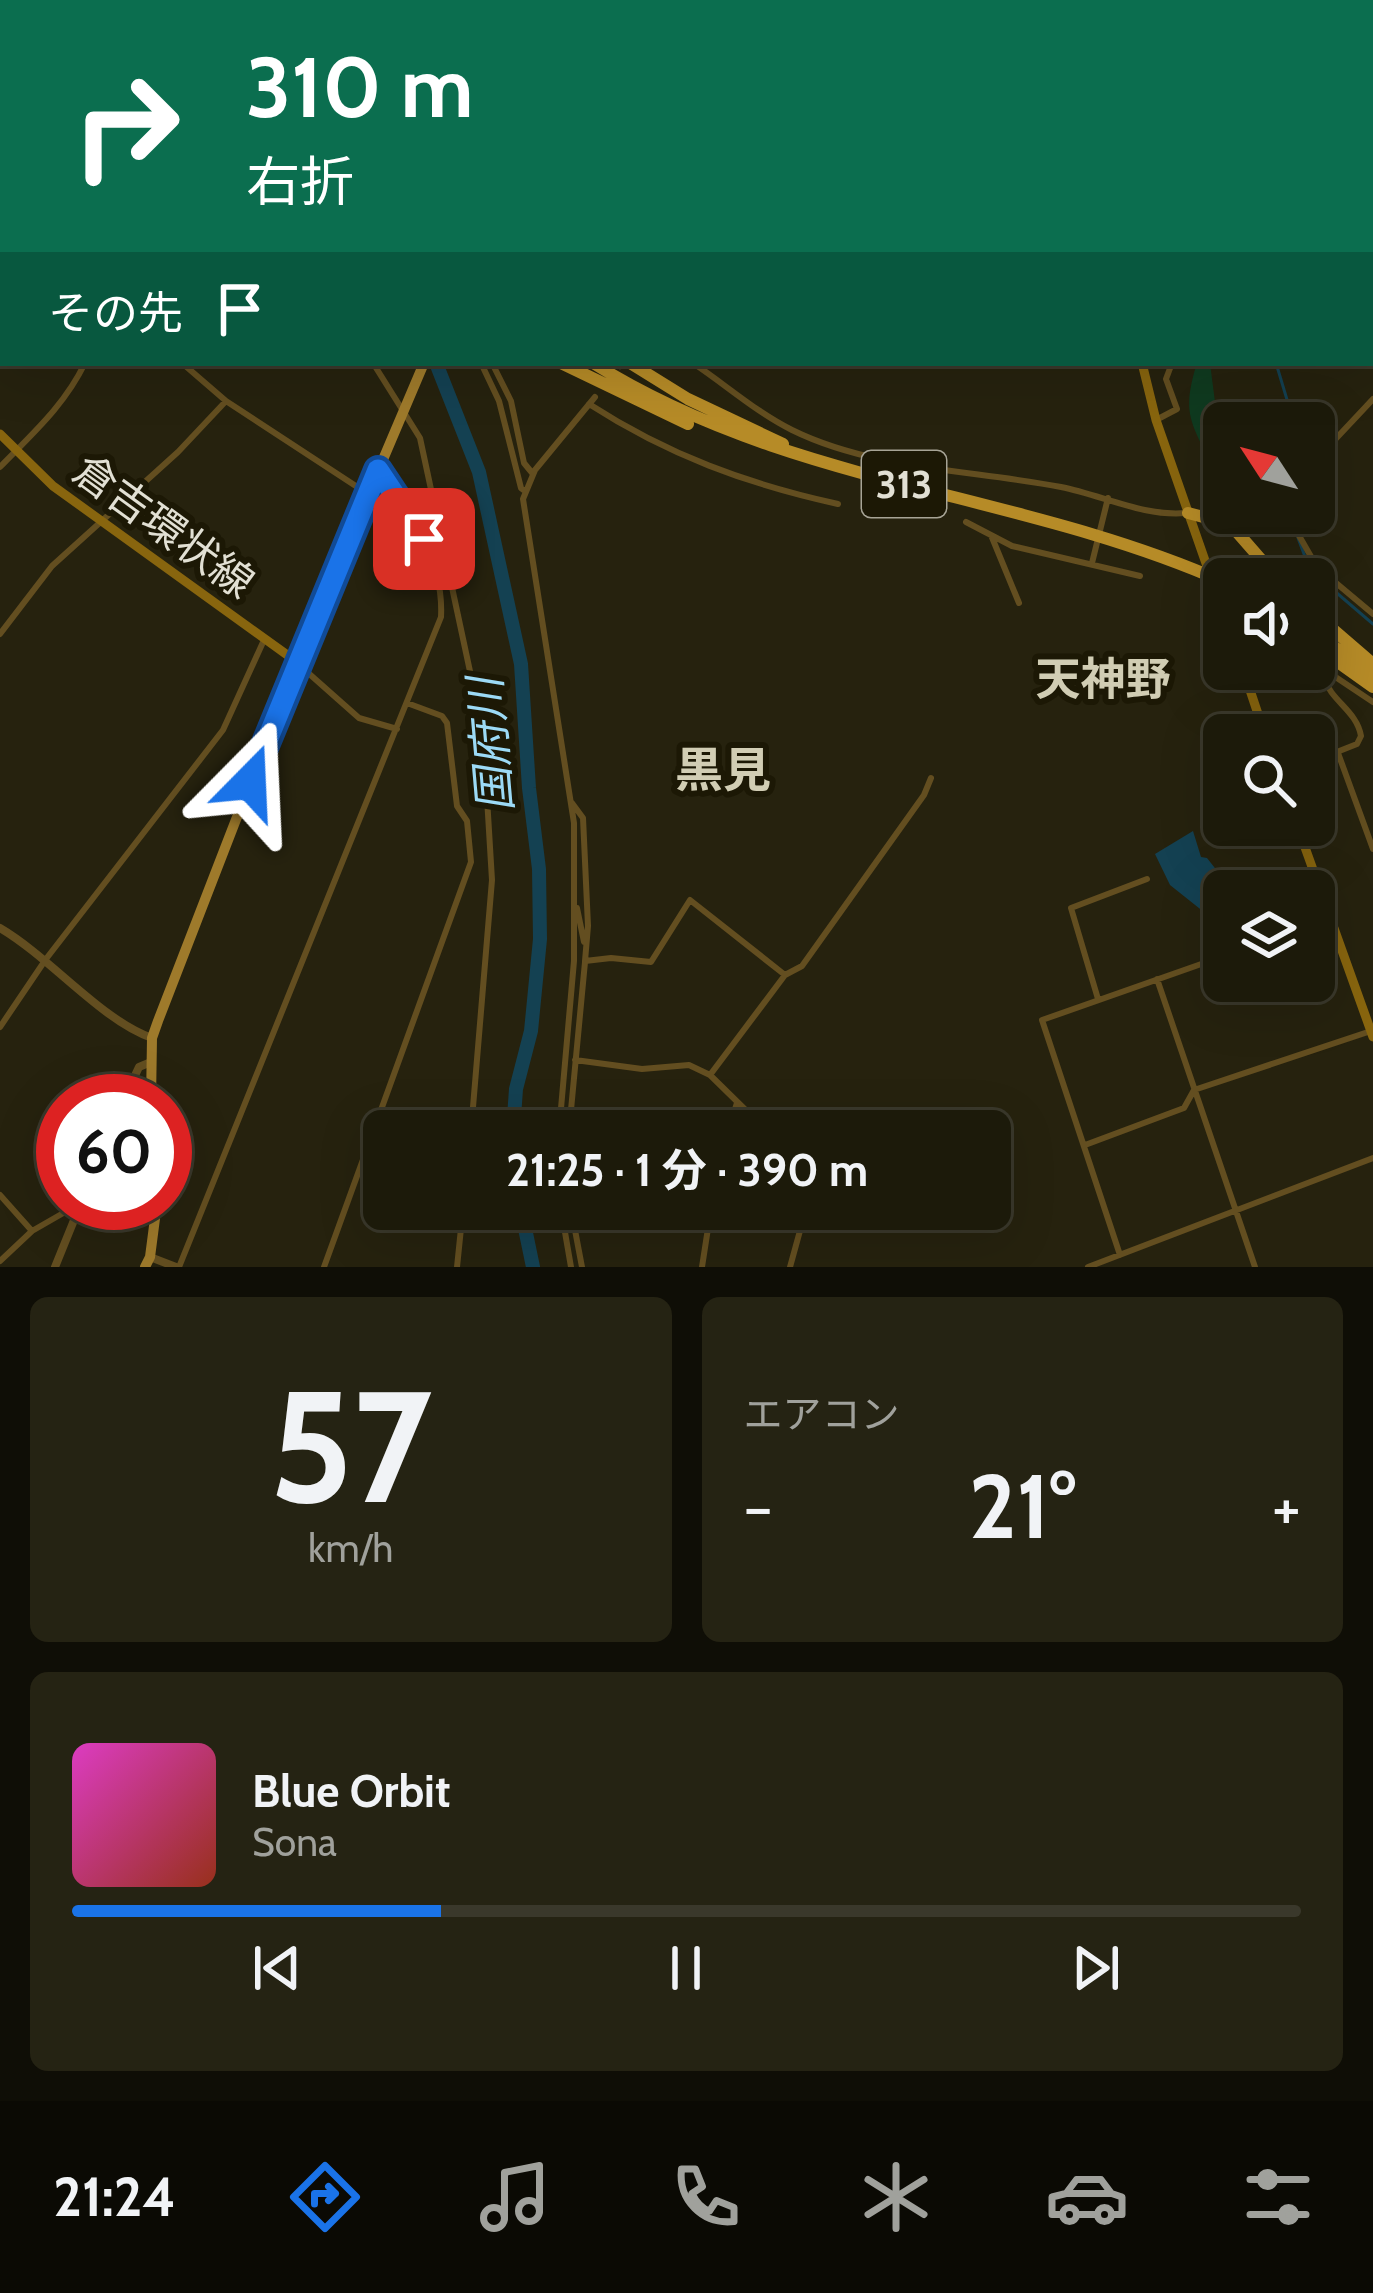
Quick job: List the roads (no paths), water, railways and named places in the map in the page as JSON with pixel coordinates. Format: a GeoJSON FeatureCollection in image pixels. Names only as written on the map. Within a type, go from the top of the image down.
{"type":"FeatureCollection","features":[{"type":"Feature","properties":{"kind":"highway"},"geometry":{"type":"LineString","coordinates":[[567,366],[696,428],[731,441],[782,448]]}},
{"type":"Feature","properties":{"kind":"highway","name":"313"},"geometry":{"type":"LineString","coordinates":[[598,366],[691,418],[782,448],[1129,538],[1203,573]]}},
{"type":"Feature","properties":{"kind":"highway","name":"313"},"geometry":{"type":"LineString","coordinates":[[610,366],[694,412],[782,448]]}},
{"type":"Feature","properties":{"kind":"highway"},"geometry":{"type":"LineString","coordinates":[[635,366],[782,448]]}},
{"type":"Feature","properties":{"kind":"highway"},"geometry":{"type":"LineString","coordinates":[[1188,513],[1230,524],[1260,558]]}},
{"type":"Feature","properties":{"kind":"highway"},"geometry":{"type":"LineString","coordinates":[[1335,633],[1373,669]]}},
{"type":"Feature","properties":{"kind":"highway"},"geometry":{"type":"LineString","coordinates":[[1335,643],[1373,669]]}},
{"type":"Feature","properties":{"kind":"highway"},"geometry":{"type":"LineString","coordinates":[[1335,660],[1373,687]]}},
{"type":"Feature","properties":{"kind":"main road"},"geometry":{"type":"LineString","coordinates":[[151,1074],[152,1038],[297,662],[423,366]]}},
{"type":"Feature","properties":{"kind":"main road"},"geometry":{"type":"LineString","coordinates":[[1143,366],[1156,420],[1206,558]]}},
{"type":"Feature","properties":{"kind":"main road","name":"倉吉環状線"},"geometry":{"type":"LineString","coordinates":[[0,434],[15,452],[100,522],[297,662]]}},
{"type":"Feature","properties":{"kind":"main road"},"geometry":{"type":"LineString","coordinates":[[1335,934],[1372,1034]]}},
{"type":"Feature","properties":{"kind":"main road"},"geometry":{"type":"LineString","coordinates":[[147,1262],[152,1230]]}},
{"type":"Feature","properties":{"kind":"street"},"geometry":{"type":"LineString","coordinates":[[0,467],[51,418],[84,366]]}},
{"type":"Feature","properties":{"kind":"street"},"geometry":{"type":"LineString","coordinates":[[185,366],[226,401],[368,494]]}},
{"type":"Feature","properties":{"kind":"street"},"geometry":{"type":"LineString","coordinates":[[375,366],[405,405],[420,438],[477,689],[492,880],[473,1110]]}},
{"type":"Feature","properties":{"kind":"street"},"geometry":{"type":"LineString","coordinates":[[482,366],[499,401],[525,491]]}},
{"type":"Feature","properties":{"kind":"street"},"geometry":{"type":"LineString","coordinates":[[494,366],[512,400],[524,463],[533,474]]}},
{"type":"Feature","properties":{"kind":"street"},"geometry":{"type":"LineString","coordinates":[[697,366],[781,424],[825,443],[1151,512],[1188,513]]}},
{"type":"Feature","properties":{"kind":"street"},"geometry":{"type":"LineString","coordinates":[[1156,420],[1177,409],[1166,379],[1171,366]]}},
{"type":"Feature","properties":{"kind":"street"},"geometry":{"type":"LineString","coordinates":[[561,1110],[576,905],[572,803],[528,540],[525,491],[533,474],[592,400],[656,445],[691,461],[774,490],[838,504]]}},
{"type":"Feature","properties":{"kind":"street"},"geometry":{"type":"LineString","coordinates":[[1335,440],[1373,400]]}},
{"type":"Feature","properties":{"kind":"street"},"geometry":{"type":"LineString","coordinates":[[0,634],[52,566],[178,452],[226,401]]}},
{"type":"Feature","properties":{"kind":"street"},"geometry":{"type":"LineString","coordinates":[[147,1262],[178,1267],[441,617],[439,590],[424,539],[378,470]]}},
{"type":"Feature","properties":{"kind":"street"},"geometry":{"type":"LineString","coordinates":[[1093,560],[1107,502]]}},
{"type":"Feature","properties":{"kind":"street"},"geometry":{"type":"LineString","coordinates":[[966,522],[1012,545],[1093,560],[1140,576]]}},
{"type":"Feature","properties":{"kind":"street"},"geometry":{"type":"LineString","coordinates":[[1298,534],[1317,567],[1373,614]]}},
{"type":"Feature","properties":{"kind":"street"},"geometry":{"type":"LineString","coordinates":[[991,535],[1019,602]]}},
{"type":"Feature","properties":{"kind":"street"},"geometry":{"type":"LineString","coordinates":[[0,1027],[46,958],[223,730],[265,639]]}},
{"type":"Feature","properties":{"kind":"street"},"geometry":{"type":"LineString","coordinates":[[297,662],[359,718],[397,729]]}},
{"type":"Feature","properties":{"kind":"street"},"geometry":{"type":"LineString","coordinates":[[1335,754],[1357,744],[1361,730],[1324,679],[1331,674],[1373,702]]}},
{"type":"Feature","properties":{"kind":"street"},"geometry":{"type":"LineString","coordinates":[[324,1267],[471,862],[467,821],[457,806],[447,723],[442,716],[407,703]]}},
{"type":"Feature","properties":{"kind":"street"},"geometry":{"type":"LineString","coordinates":[[1338,753],[1373,849]]}},
{"type":"Feature","properties":{"kind":"street"},"geometry":{"type":"LineString","coordinates":[[710,1076],[785,974],[802,966],[924,795],[931,778]]}},
{"type":"Feature","properties":{"kind":"street"},"geometry":{"type":"LineString","coordinates":[[570,1110],[588,926],[583,818],[572,803]]}},
{"type":"Feature","properties":{"kind":"street"},"geometry":{"type":"LineString","coordinates":[[1098,998],[1071,908],[1148,879]]}},
{"type":"Feature","properties":{"kind":"street"},"geometry":{"type":"LineString","coordinates":[[585,962],[611,958],[651,962],[690,900],[785,974]]}},
{"type":"Feature","properties":{"kind":"street"},"geometry":{"type":"LineString","coordinates":[[576,905],[585,962]]}},
{"type":"Feature","properties":{"kind":"street"},"geometry":{"type":"LineString","coordinates":[[0,928],[46,958],[132,1031],[152,1038]]}},
{"type":"Feature","properties":{"kind":"street"},"geometry":{"type":"LineString","coordinates":[[1120,1255],[1042,1020],[1203,963]]}},
{"type":"Feature","properties":{"kind":"street"},"geometry":{"type":"LineString","coordinates":[[1157,979],[1255,1267]]}},
{"type":"Feature","properties":{"kind":"street"},"geometry":{"type":"LineString","coordinates":[[1085,1144],[1184,1108],[1195,1090],[1372,1034]]}},
{"type":"Feature","properties":{"kind":"street"},"geometry":{"type":"LineString","coordinates":[[574,1060],[642,1069],[689,1064],[710,1076],[745,1110]]}},
{"type":"Feature","properties":{"kind":"street"},"geometry":{"type":"LineString","coordinates":[[136,1074],[151,1062]]}},
{"type":"Feature","properties":{"kind":"street"},"geometry":{"type":"LineString","coordinates":[[735,1110],[737,1102]]}},
{"type":"Feature","properties":{"kind":"street"},"geometry":{"type":"LineString","coordinates":[[1088,1267],[1373,1158]]}},
{"type":"Feature","properties":{"kind":"street"},"geometry":{"type":"LineString","coordinates":[[0,1195],[32,1231]]}},
{"type":"Feature","properties":{"kind":"street"},"geometry":{"type":"LineString","coordinates":[[0,1261],[36,1229]]}},
{"type":"Feature","properties":{"kind":"street"},"geometry":{"type":"LineString","coordinates":[[55,1267],[69,1230]]}},
{"type":"Feature","properties":{"kind":"street"},"geometry":{"type":"LineString","coordinates":[[457,1267],[461,1230]]}},
{"type":"Feature","properties":{"kind":"street"},"geometry":{"type":"LineString","coordinates":[[565,1230],[571,1267]]}},
{"type":"Feature","properties":{"kind":"street"},"geometry":{"type":"LineString","coordinates":[[576,1230],[582,1267]]}},
{"type":"Feature","properties":{"kind":"street"},"geometry":{"type":"LineString","coordinates":[[703,1267],[708,1230]]}},
{"type":"Feature","properties":{"kind":"street"},"geometry":{"type":"LineString","coordinates":[[790,1267],[800,1230]]}},
{"type":"Feature","properties":{"kind":"water"},"geometry":{"type":"Polygon","coordinates":[[[1193,831],[1201,857],[1216,870],[1203,870],[1203,911],[1170,885],[1155,854],[1193,831]]]}},
{"type":"Feature","properties":{"kind":"waterway","name":"国府川"},"geometry":{"type":"LineString","coordinates":[[437,366],[479,472],[521,664],[539,869],[540,939],[531,1031],[514,1110]]}},
{"type":"Feature","properties":{"kind":"waterway"},"geometry":{"type":"LineString","coordinates":[[1277,366],[1288,402]]}},
{"type":"Feature","properties":{"kind":"waterway"},"geometry":{"type":"LineString","coordinates":[[1298,538],[1310,570],[1373,624]]}},
{"type":"Feature","properties":{"kind":"waterway","name":"国府川"},"geometry":{"type":"LineString","coordinates":[[525,1230],[533,1267]]}},
{"type":"Feature","properties":{"kind":"tunnel"},"geometry":{"type":"LineString","coordinates":[[612,375],[620,366]]}},
{"type":"Feature","properties":{"kind":"district","name":"天神野"},"geometry":{"type":"Point","coordinates":[1103,679]}},
{"type":"Feature","properties":{"kind":"district","name":"黒見"},"geometry":{"type":"Point","coordinates":[723,770]}}]}
